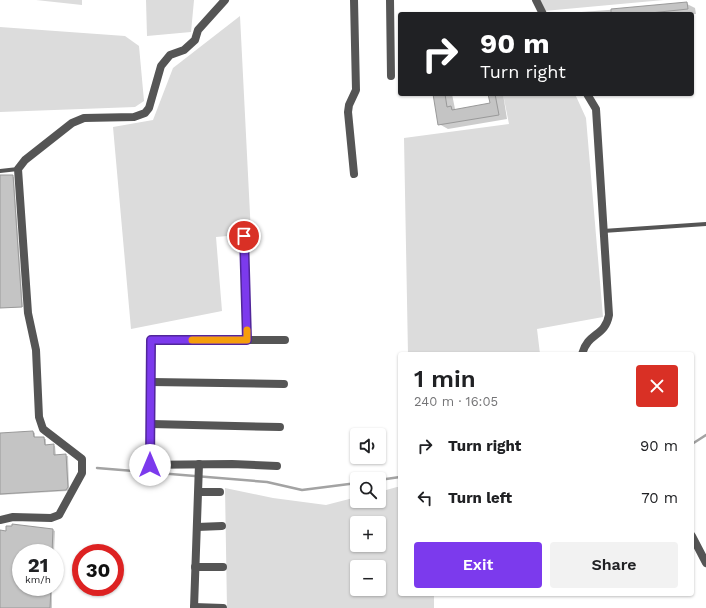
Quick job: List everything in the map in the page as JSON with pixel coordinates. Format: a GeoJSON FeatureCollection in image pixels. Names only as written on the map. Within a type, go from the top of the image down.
{"type":"FeatureCollection","features":[{"type":"Feature","properties":{"kind":"street"},"geometry":{"type":"LineString","coordinates":[[0,520],[13,517],[51,518],[60,515],[82,473],[82,459],[43,429],[39,417],[36,350],[28,313],[18,169],[25,160],[72,123],[84,118],[134,117],[145,114],[149,108],[161,66],[170,55],[184,50],[195,40],[198,30],[225,0]]}},
{"type":"Feature","properties":{"kind":"street"},"geometry":{"type":"LineString","coordinates":[[354,0],[356,90],[349,105],[348,112],[354,174]]}},
{"type":"Feature","properties":{"kind":"street"},"geometry":{"type":"LineString","coordinates":[[390,0],[391,76]]}},
{"type":"Feature","properties":{"kind":"street"},"geometry":{"type":"LineString","coordinates":[[536,0],[542,12]]}},
{"type":"Feature","properties":{"kind":"street"},"geometry":{"type":"LineString","coordinates":[[582,352],[584,346],[589,340],[603,330],[609,315],[596,109],[588,96]]}},
{"type":"Feature","properties":{"kind":"street"},"geometry":{"type":"LineString","coordinates":[[244,236],[247,340]]}},
{"type":"Feature","properties":{"kind":"street"},"geometry":{"type":"LineString","coordinates":[[150,465],[151,340],[285,340]]}},
{"type":"Feature","properties":{"kind":"street"},"geometry":{"type":"LineString","coordinates":[[151,382],[284,384]]}},
{"type":"Feature","properties":{"kind":"street"},"geometry":{"type":"LineString","coordinates":[[151,424],[280,427]]}},
{"type":"Feature","properties":{"kind":"street"},"geometry":{"type":"LineString","coordinates":[[136,464],[232,464],[277,466]]}},
{"type":"Feature","properties":{"kind":"street"},"geometry":{"type":"LineString","coordinates":[[199,464],[194,608],[223,608]]}},
{"type":"Feature","properties":{"kind":"street"},"geometry":{"type":"LineString","coordinates":[[199,492],[220,492]]}},
{"type":"Feature","properties":{"kind":"street"},"geometry":{"type":"LineString","coordinates":[[197,527],[222,526]]}},
{"type":"Feature","properties":{"kind":"street"},"geometry":{"type":"LineString","coordinates":[[694,540],[706,563]]}},
{"type":"Feature","properties":{"kind":"street"},"geometry":{"type":"LineString","coordinates":[[195,567],[223,567]]}},
{"type":"Feature","properties":{"kind":"lane"},"geometry":{"type":"LineString","coordinates":[[0,171],[18,169]]}},
{"type":"Feature","properties":{"kind":"lane"},"geometry":{"type":"LineString","coordinates":[[604,231],[706,224]]}},
{"type":"Feature","properties":{"kind":"shaded area"},"geometry":{"type":"Polygon","coordinates":[[[36,0],[82,0],[82,5],[36,0]]]}},
{"type":"Feature","properties":{"kind":"shaded area"},"geometry":{"type":"Polygon","coordinates":[[[146,0],[194,0],[191,32],[147,36],[146,0]]]}},
{"type":"Feature","properties":{"kind":"shaded area"},"geometry":{"type":"Polygon","coordinates":[[[539,0],[664,0],[544,11],[539,0]]]}},
{"type":"Feature","properties":{"kind":"shaded area"},"geometry":{"type":"Polygon","coordinates":[[[240,16],[251,234],[216,237],[222,311],[131,329],[113,127],[153,120],[173,68],[240,16]]]}},
{"type":"Feature","properties":{"kind":"shaded area"},"geometry":{"type":"Polygon","coordinates":[[[0,27],[125,36],[139,46],[144,101],[135,107],[0,112],[0,27]]]}},
{"type":"Feature","properties":{"kind":"shaded area"},"geometry":{"type":"Polygon","coordinates":[[[503,96],[576,96],[586,118],[603,317],[537,329],[540,352],[408,352],[404,138],[509,124],[503,96]]]}},
{"type":"Feature","properties":{"kind":"shaded area"},"geometry":{"type":"Polygon","coordinates":[[[398,487],[398,596],[434,596],[434,608],[227,608],[225,488],[273,498],[326,505],[350,499],[350,508],[386,508],[386,490],[398,487]]]}},
{"type":"Feature","properties":{"kind":"building"},"geometry":{"type":"Polygon","coordinates":[[[687,2],[688,9],[660,12],[611,12],[611,9],[687,2]]]}},
{"type":"Feature","properties":{"kind":"building"},"geometry":{"type":"Polygon","coordinates":[[[433,96],[445,96],[447,107],[451,106],[452,110],[490,103],[488,96],[495,96],[499,115],[438,125],[433,96]]]}},
{"type":"Feature","properties":{"kind":"building"},"geometry":{"type":"Polygon","coordinates":[[[0,175],[13,175],[22,307],[0,308],[0,175]]]}},
{"type":"Feature","properties":{"kind":"building"},"geometry":{"type":"Polygon","coordinates":[[[33,431],[34,437],[44,437],[45,445],[54,444],[54,455],[66,454],[68,487],[66,490],[0,494],[0,433],[33,431]]]}},
{"type":"Feature","properties":{"kind":"building"},"geometry":{"type":"Polygon","coordinates":[[[12,524],[53,529],[52,544],[12,544],[12,596],[51,596],[50,608],[0,608],[0,530],[6,531],[6,526],[12,526],[12,524]]]}},
{"type":"Feature","properties":{"kind":"waterway"},"geometry":{"type":"LineString","coordinates":[[694,443],[706,435]]}},
{"type":"Feature","properties":{"kind":"waterway"},"geometry":{"type":"LineString","coordinates":[[97,468],[267,482],[302,490],[350,484]]}},
{"type":"Feature","properties":{"kind":"waterway"},"geometry":{"type":"LineString","coordinates":[[386,479],[398,477]]}},
{"type":"Feature","properties":{"kind":"slow traffic"},"geometry":{"type":"LineString","coordinates":[[192,340],[247,340],[247,330]]}},
{"type":"Feature","properties":{"kind":"route"},"geometry":{"type":"LineString","coordinates":[[150,465],[151,340],[247,340],[244,236]]}}]}
